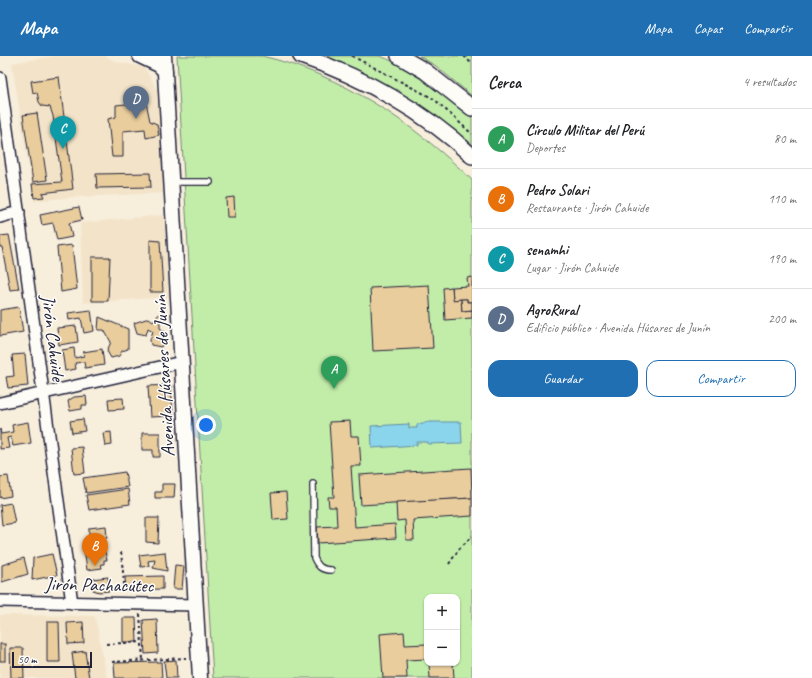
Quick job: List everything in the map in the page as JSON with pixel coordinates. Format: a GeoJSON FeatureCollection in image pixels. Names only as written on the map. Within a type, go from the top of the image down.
{"type":"FeatureCollection","features":[{"type":"Feature","properties":{"kind":"main road"},"geometry":{"type":"LineString","coordinates":[[301,56],[347,74],[370,85],[433,124],[472,156]]}},
{"type":"Feature","properties":{"kind":"main road"},"geometry":{"type":"LineString","coordinates":[[399,56],[425,71],[472,108]]}},
{"type":"Feature","properties":{"kind":"street"},"geometry":{"type":"LineString","coordinates":[[140,56],[159,66],[165,71]]}},
{"type":"Feature","properties":{"kind":"street","name":"Avenida Húsares de Junín"},"geometry":{"type":"LineString","coordinates":[[164,56],[200,678]]}},
{"type":"Feature","properties":{"kind":"street","name":"Jirón Cahuide"},"geometry":{"type":"LineString","coordinates":[[0,78],[42,394],[72,603]]}},
{"type":"Feature","properties":{"kind":"street"},"geometry":{"type":"LineString","coordinates":[[0,217],[19,212]]}},
{"type":"Feature","properties":{"kind":"street"},"geometry":{"type":"LineString","coordinates":[[0,403],[182,362]]}},
{"type":"Feature","properties":{"kind":"street","name":"Jirón Pachacútec"},"geometry":{"type":"LineString","coordinates":[[0,601],[196,605]]}},
{"type":"Feature","properties":{"kind":"lane"},"geometry":{"type":"LineString","coordinates":[[172,182],[210,182]]}},
{"type":"Feature","properties":{"kind":"lane"},"geometry":{"type":"LineString","coordinates":[[313,484],[314,558],[317,565],[324,570],[331,570]]}},
{"type":"Feature","properties":{"kind":"path"},"geometry":{"type":"LineString","coordinates":[[352,56],[434,99],[472,134]]}},
{"type":"Feature","properties":{"kind":"path"},"geometry":{"type":"LineString","coordinates":[[464,56],[472,64]]}},
{"type":"Feature","properties":{"kind":"path"},"geometry":{"type":"LineString","coordinates":[[449,564],[459,549],[472,536]]}},
{"type":"Feature","properties":{"kind":"path"},"geometry":{"type":"LineString","coordinates":[[121,552],[126,604]]}},
{"type":"Feature","properties":{"kind":"path"},"geometry":{"type":"LineString","coordinates":[[139,604],[143,660]]}},
{"type":"Feature","properties":{"kind":"path"},"geometry":{"type":"LineString","coordinates":[[106,644],[142,642]]}},
{"type":"Feature","properties":{"kind":"path"},"geometry":{"type":"LineString","coordinates":[[112,662],[199,657]]}},
{"type":"Feature","properties":{"kind":"shaded area"},"geometry":{"type":"Polygon","coordinates":[[[55,56],[105,56],[117,62],[144,67],[157,91],[164,193],[75,197],[34,201],[12,63],[55,56]]]}},
{"type":"Feature","properties":{"kind":"shaded area"},"geometry":{"type":"Polygon","coordinates":[[[164,215],[169,297],[83,303],[80,223],[164,215]]]}},
{"type":"Feature","properties":{"kind":"shaded area"},"geometry":{"type":"Polygon","coordinates":[[[0,615],[95,616],[107,678],[0,678],[0,615]]]}},
{"type":"Feature","properties":{"kind":"green space"},"geometry":{"type":"Polygon","coordinates":[[[177,56],[262,56],[292,64],[321,75],[375,104],[401,121],[426,139],[472,180],[472,678],[213,678],[177,56]]]}},
{"type":"Feature","properties":{"kind":"green space"},"geometry":{"type":"Polygon","coordinates":[[[317,56],[378,56],[387,59],[412,73],[472,118],[472,149],[418,104],[350,68],[317,56]]]}},
{"type":"Feature","properties":{"kind":"green space"},"geometry":{"type":"Polygon","coordinates":[[[419,56],[472,56],[472,96],[436,66],[419,56]]]}},
{"type":"Feature","properties":{"kind":"water"},"geometry":{"type":"Polygon","coordinates":[[[428,422],[461,422],[462,443],[428,444],[428,442],[417,442],[417,445],[372,448],[371,426],[409,424],[409,428],[417,428],[417,424],[428,422]]]}},
{"type":"Feature","properties":{"kind":"building"},"geometry":{"type":"Polygon","coordinates":[[[59,77],[73,189],[42,193],[44,197],[34,198],[32,184],[62,182],[53,116],[50,107],[42,106],[39,102],[37,92],[33,93],[31,81],[59,77]]]}},
{"type":"Feature","properties":{"kind":"building"},"geometry":{"type":"Polygon","coordinates":[[[146,102],[150,121],[157,124],[159,135],[146,138],[145,129],[123,131],[123,157],[112,157],[108,119],[116,117],[116,105],[146,102]]]}},
{"type":"Feature","properties":{"kind":"building"},"geometry":{"type":"Polygon","coordinates":[[[37,113],[47,180],[33,182],[23,115],[37,113]]]}},
{"type":"Feature","properties":{"kind":"building"},"geometry":{"type":"Polygon","coordinates":[[[150,173],[151,187],[97,188],[96,174],[150,173]]]}},
{"type":"Feature","properties":{"kind":"building"},"geometry":{"type":"Polygon","coordinates":[[[234,197],[235,217],[227,217],[226,198],[234,197]]]}},
{"type":"Feature","properties":{"kind":"building"},"geometry":{"type":"Polygon","coordinates":[[[79,207],[82,220],[69,223],[72,237],[57,240],[53,223],[42,225],[40,215],[79,207]]]}},
{"type":"Feature","properties":{"kind":"building"},"geometry":{"type":"Polygon","coordinates":[[[9,235],[19,289],[10,290],[2,247],[0,247],[0,236],[9,235]]]}},
{"type":"Feature","properties":{"kind":"building"},"geometry":{"type":"Polygon","coordinates":[[[150,240],[160,241],[163,292],[150,292],[150,240]]]}},
{"type":"Feature","properties":{"kind":"building"},"geometry":{"type":"Polygon","coordinates":[[[72,245],[77,289],[61,292],[57,247],[72,245]]]}},
{"type":"Feature","properties":{"kind":"building"},"geometry":{"type":"Polygon","coordinates":[[[92,257],[110,257],[108,301],[92,301],[92,257]]]}},
{"type":"Feature","properties":{"kind":"building"},"geometry":{"type":"Polygon","coordinates":[[[472,277],[472,302],[467,302],[467,299],[453,300],[452,287],[468,286],[467,278],[472,277]]]}},
{"type":"Feature","properties":{"kind":"building"},"geometry":{"type":"Polygon","coordinates":[[[429,285],[433,348],[373,351],[370,288],[429,285]]]}},
{"type":"Feature","properties":{"kind":"building"},"geometry":{"type":"Polygon","coordinates":[[[452,287],[453,300],[461,299],[462,311],[472,310],[472,318],[445,320],[443,288],[452,287]]]}},
{"type":"Feature","properties":{"kind":"building"},"geometry":{"type":"Polygon","coordinates":[[[461,299],[467,299],[467,302],[472,302],[472,310],[462,311],[461,299]]]}},
{"type":"Feature","properties":{"kind":"building"},"geometry":{"type":"Polygon","coordinates":[[[19,307],[23,332],[0,336],[0,310],[19,307]]]}},
{"type":"Feature","properties":{"kind":"building"},"geometry":{"type":"Polygon","coordinates":[[[91,310],[94,331],[84,333],[81,318],[69,320],[68,313],[91,310]]]}},
{"type":"Feature","properties":{"kind":"building"},"geometry":{"type":"Polygon","coordinates":[[[161,312],[165,317],[160,321],[160,328],[167,333],[163,335],[164,342],[161,347],[151,345],[150,340],[153,331],[148,328],[146,335],[137,333],[134,323],[149,318],[153,321],[161,312]]]}},
{"type":"Feature","properties":{"kind":"building"},"geometry":{"type":"Polygon","coordinates":[[[99,317],[128,329],[128,349],[122,351],[119,356],[111,358],[107,351],[111,342],[104,330],[98,330],[99,317]]]}},
{"type":"Feature","properties":{"kind":"building"},"geometry":{"type":"Polygon","coordinates":[[[76,326],[78,342],[59,345],[57,328],[76,326]]]}},
{"type":"Feature","properties":{"kind":"building"},"geometry":{"type":"Polygon","coordinates":[[[74,348],[75,358],[84,356],[83,352],[102,349],[104,365],[85,368],[84,362],[75,363],[76,369],[65,371],[62,350],[74,348]]]}},
{"type":"Feature","properties":{"kind":"building"},"geometry":{"type":"Polygon","coordinates":[[[25,354],[28,386],[8,388],[6,377],[14,376],[12,355],[25,354]]]}},
{"type":"Feature","properties":{"kind":"building"},"geometry":{"type":"Polygon","coordinates":[[[171,385],[173,416],[150,417],[148,386],[171,385]]]}},
{"type":"Feature","properties":{"kind":"building"},"geometry":{"type":"Polygon","coordinates":[[[86,396],[87,405],[82,405],[82,409],[70,411],[68,401],[74,397],[86,396]]]}},
{"type":"Feature","properties":{"kind":"building"},"geometry":{"type":"Polygon","coordinates":[[[123,398],[124,409],[109,410],[108,399],[123,398]]]}},
{"type":"Feature","properties":{"kind":"building"},"geometry":{"type":"Polygon","coordinates":[[[83,419],[85,431],[72,433],[70,421],[83,419]]]}},
{"type":"Feature","properties":{"kind":"building"},"geometry":{"type":"Polygon","coordinates":[[[350,421],[351,436],[359,436],[361,466],[351,466],[355,527],[395,524],[396,538],[318,543],[317,527],[337,526],[336,507],[329,507],[328,497],[334,497],[329,422],[350,421]]]}},
{"type":"Feature","properties":{"kind":"building"},"geometry":{"type":"Polygon","coordinates":[[[28,422],[31,443],[13,446],[11,437],[7,438],[9,448],[0,449],[0,429],[1,434],[13,432],[12,425],[28,422]]]}},
{"type":"Feature","properties":{"kind":"building"},"geometry":{"type":"Polygon","coordinates":[[[111,432],[112,445],[105,446],[103,433],[111,432]]]}},
{"type":"Feature","properties":{"kind":"building"},"geometry":{"type":"Polygon","coordinates":[[[142,433],[160,433],[160,457],[153,457],[153,450],[142,450],[142,433]]]}},
{"type":"Feature","properties":{"kind":"building"},"geometry":{"type":"Polygon","coordinates":[[[82,447],[85,473],[74,474],[71,448],[82,447]]]}},
{"type":"Feature","properties":{"kind":"building"},"geometry":{"type":"Polygon","coordinates":[[[471,468],[472,498],[361,505],[359,475],[471,468]]]}},
{"type":"Feature","properties":{"kind":"building"},"geometry":{"type":"Polygon","coordinates":[[[125,472],[128,487],[86,493],[83,478],[125,472]]]}},
{"type":"Feature","properties":{"kind":"building"},"geometry":{"type":"Polygon","coordinates":[[[8,476],[11,496],[0,498],[0,477],[8,476]]]}},
{"type":"Feature","properties":{"kind":"building"},"geometry":{"type":"Polygon","coordinates":[[[162,484],[175,484],[174,498],[155,498],[155,492],[162,492],[162,484]]]}},
{"type":"Feature","properties":{"kind":"building"},"geometry":{"type":"Polygon","coordinates":[[[128,489],[130,504],[89,510],[86,495],[128,489]]]}},
{"type":"Feature","properties":{"kind":"building"},"geometry":{"type":"Polygon","coordinates":[[[286,492],[288,519],[273,520],[271,493],[286,492]]]}},
{"type":"Feature","properties":{"kind":"building"},"geometry":{"type":"Polygon","coordinates":[[[472,498],[472,516],[413,520],[414,540],[406,540],[405,520],[397,521],[396,502],[472,498]]]}},
{"type":"Feature","properties":{"kind":"building"},"geometry":{"type":"Polygon","coordinates":[[[11,503],[15,523],[2,525],[0,505],[11,503]]]}},
{"type":"Feature","properties":{"kind":"building"},"geometry":{"type":"Polygon","coordinates":[[[146,518],[159,518],[158,543],[146,542],[146,518]]]}},
{"type":"Feature","properties":{"kind":"building"},"geometry":{"type":"Polygon","coordinates":[[[106,526],[107,538],[92,539],[89,536],[89,528],[106,526]]]}},
{"type":"Feature","properties":{"kind":"building"},"geometry":{"type":"Polygon","coordinates":[[[103,544],[107,560],[104,560],[104,564],[101,564],[102,568],[87,570],[84,547],[95,546],[95,550],[99,549],[99,545],[103,544]]]}},
{"type":"Feature","properties":{"kind":"building"},"geometry":{"type":"Polygon","coordinates":[[[165,552],[167,571],[153,568],[155,560],[148,561],[149,566],[141,567],[139,555],[165,552]]]}},
{"type":"Feature","properties":{"kind":"building"},"geometry":{"type":"Polygon","coordinates":[[[52,554],[57,575],[32,580],[33,558],[52,554]]]}},
{"type":"Feature","properties":{"kind":"building"},"geometry":{"type":"Polygon","coordinates":[[[24,558],[28,574],[2,582],[2,565],[24,558]]]}},
{"type":"Feature","properties":{"kind":"building"},"geometry":{"type":"Polygon","coordinates":[[[175,565],[184,566],[182,589],[173,589],[175,565]]]}},
{"type":"Feature","properties":{"kind":"building"},"geometry":{"type":"Polygon","coordinates":[[[163,576],[163,589],[126,590],[125,577],[163,576]]]}},
{"type":"Feature","properties":{"kind":"building"},"geometry":{"type":"Polygon","coordinates":[[[108,577],[109,591],[99,592],[93,590],[92,579],[108,577]]]}},
{"type":"Feature","properties":{"kind":"building"},"geometry":{"type":"Polygon","coordinates":[[[123,618],[136,618],[137,642],[123,642],[123,618]]]}},
{"type":"Feature","properties":{"kind":"building"},"geometry":{"type":"Polygon","coordinates":[[[157,619],[158,653],[145,654],[143,620],[157,619]]]}},
{"type":"Feature","properties":{"kind":"building"},"geometry":{"type":"Polygon","coordinates":[[[47,622],[59,622],[60,662],[47,662],[47,622]]]}},
{"type":"Feature","properties":{"kind":"building"},"geometry":{"type":"Polygon","coordinates":[[[83,622],[84,643],[68,644],[67,623],[83,622]]]}},
{"type":"Feature","properties":{"kind":"building"},"geometry":{"type":"Polygon","coordinates":[[[404,632],[405,645],[424,644],[424,659],[406,660],[407,678],[383,678],[380,634],[404,632]]]}},
{"type":"Feature","properties":{"kind":"building"},"geometry":{"type":"Polygon","coordinates":[[[0,644],[5,644],[5,661],[0,661],[0,644]]]}},
{"type":"Feature","properties":{"kind":"building"},"geometry":{"type":"Polygon","coordinates":[[[10,648],[23,648],[24,678],[11,678],[10,648]]]}},
{"type":"Feature","properties":{"kind":"building"},"geometry":{"type":"Polygon","coordinates":[[[85,651],[89,678],[75,678],[72,653],[85,651]]]}},
{"type":"Feature","properties":{"kind":"building"},"geometry":{"type":"Polygon","coordinates":[[[176,660],[177,678],[166,678],[164,661],[176,660]]]}},
{"type":"Feature","properties":{"kind":"building"},"geometry":{"type":"Polygon","coordinates":[[[161,662],[162,678],[115,678],[114,663],[161,662]]]}},
{"type":"Feature","properties":{"kind":"building"},"geometry":{"type":"Polygon","coordinates":[[[429,666],[453,666],[454,678],[430,678],[429,666]]]}},
{"type":"Feature","properties":{"kind":"place","name":"AgroRural"},"geometry":{"type":"Point","coordinates":[136,119]}},
{"type":"Feature","properties":{"kind":"place","name":"senamhi"},"geometry":{"type":"Point","coordinates":[63,149]}},
{"type":"Feature","properties":{"kind":"place","name":"Círculo Militar del Perú"},"geometry":{"type":"Point","coordinates":[334,389]}},
{"type":"Feature","properties":{"kind":"place","name":"Pedro Solari"},"geometry":{"type":"Point","coordinates":[95,566]}}]}
